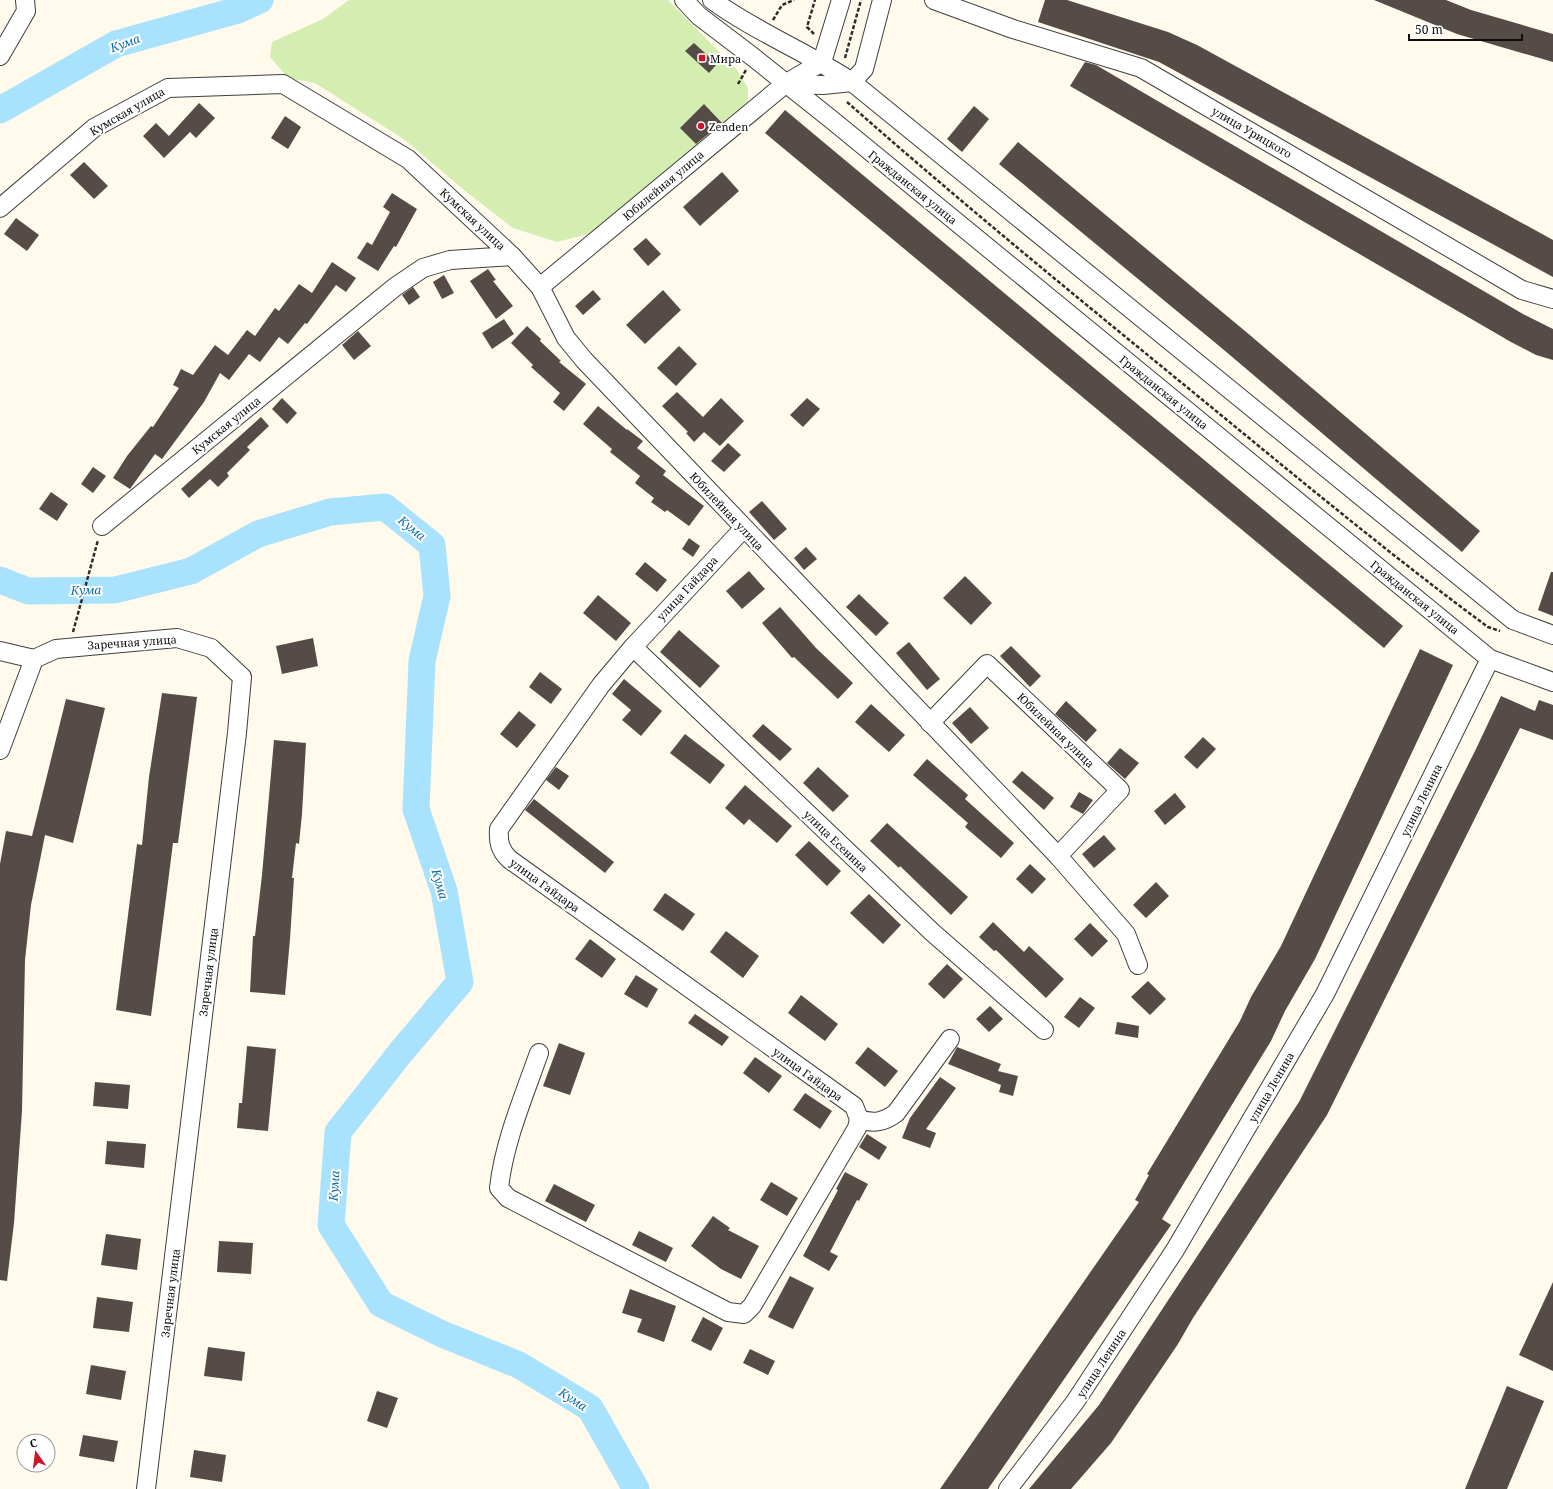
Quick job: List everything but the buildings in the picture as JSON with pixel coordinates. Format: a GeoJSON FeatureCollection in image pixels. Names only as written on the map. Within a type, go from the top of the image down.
{"type":"FeatureCollection","features":[{"type":"Feature","properties":{"kind":"street"},"geometry":{"type":"LineString","coordinates":[[0,56],[26,10],[25,0]]}},
{"type":"Feature","properties":{"kind":"street","name":"Гражданская улица"},"geometry":{"type":"LineString","coordinates":[[684,0],[698,16],[832,120],[1490,659],[1553,682]]}},
{"type":"Feature","properties":{"kind":"street"},"geometry":{"type":"LineString","coordinates":[[712,0],[766,33],[825,54],[852,82],[1513,620],[1553,635]]}},
{"type":"Feature","properties":{"kind":"street"},"geometry":{"type":"LineString","coordinates":[[825,54],[841,0]]}},
{"type":"Feature","properties":{"kind":"street"},"geometry":{"type":"LineString","coordinates":[[785,84],[823,86],[852,82],[864,70],[882,0]]}},
{"type":"Feature","properties":{"kind":"street","name":"улица Урицкого"},"geometry":{"type":"LineString","coordinates":[[934,0],[1013,28],[1142,68],[1522,290],[1553,299]]}},
{"type":"Feature","properties":{"kind":"street","name":"Юбилейная улица"},"geometry":{"type":"LineString","coordinates":[[540,287],[785,84],[825,54]]}},
{"type":"Feature","properties":{"kind":"street","name":"Кумская улица"},"geometry":{"type":"LineString","coordinates":[[0,208],[94,128],[168,88],[283,84],[408,159],[512,256]]}},
{"type":"Feature","properties":{"kind":"street","name":"Юбилейная улица"},"geometry":{"type":"LineString","coordinates":[[512,256],[540,287],[566,338],[584,360],[743,529],[1058,856],[1126,934],[1138,965]]}},
{"type":"Feature","properties":{"kind":"street","name":"Кумская улица"},"geometry":{"type":"LineString","coordinates":[[102,526],[395,287],[422,268],[450,260],[512,256]]}},
{"type":"Feature","properties":{"kind":"street","name":"улица Гайдара"},"geometry":{"type":"LineString","coordinates":[[743,529],[633,647],[601,685],[499,829],[498,839],[502,851],[509,860],[854,1106],[860,1119]]}},
{"type":"Feature","properties":{"kind":"street","name":"Заречная улица"},"geometry":{"type":"LineString","coordinates":[[34,659],[56,649],[177,638],[211,648],[242,677],[236,741],[146,1489]]}},
{"type":"Feature","properties":{"kind":"street","name":"улица Есенина"},"geometry":{"type":"LineString","coordinates":[[633,647],[932,932],[1044,1030]]}},
{"type":"Feature","properties":{"kind":"street"},"geometry":{"type":"LineString","coordinates":[[0,651],[34,659],[0,750]]}},
{"type":"Feature","properties":{"kind":"street","name":"улица Ленина"},"geometry":{"type":"LineString","coordinates":[[1008,1489],[1075,1402],[1175,1250],[1325,994],[1490,659]]}},
{"type":"Feature","properties":{"kind":"street","name":"Юбилейная улица"},"geometry":{"type":"LineString","coordinates":[[930,723],[987,664],[1120,790],[1058,856]]}},
{"type":"Feature","properties":{"kind":"street"},"geometry":{"type":"LineString","coordinates":[[539,1052],[501,1172],[499,1188],[508,1198],[728,1312],[744,1314],[752,1306],[857,1128],[860,1119],[871,1123],[886,1120],[896,1114],[950,1039]]}},
{"type":"Feature","properties":{"kind":"path"},"geometry":{"type":"LineString","coordinates":[[815,0],[807,26],[825,54]]}},
{"type":"Feature","properties":{"kind":"path"},"geometry":{"type":"LineString","coordinates":[[845,58],[861,0]]}},
{"type":"Feature","properties":{"kind":"path"},"geometry":{"type":"LineString","coordinates":[[832,120],[846,102],[852,82]]}},
{"type":"Feature","properties":{"kind":"path"},"geometry":{"type":"LineString","coordinates":[[846,102],[937,181],[1361,529],[1417,574],[1488,627],[1502,632]]}},
{"type":"Feature","properties":{"kind":"path"},"geometry":{"type":"LineString","coordinates":[[68,648],[102,526]]}},
{"type":"Feature","properties":{"kind":"green space"},"geometry":{"type":"Polygon","coordinates":[[[349,0],[668,0],[737,70],[748,88],[748,101],[733,120],[596,232],[557,242],[513,228],[464,190],[405,140],[315,83],[288,78],[270,57],[272,42],[323,19],[349,0]]]}},
{"type":"Feature","properties":{"kind":"waterway","name":"Кума"},"geometry":{"type":"LineString","coordinates":[[0,110],[116,44],[238,10],[260,0]]}},
{"type":"Feature","properties":{"kind":"waterway","name":"Кума"},"geometry":{"type":"LineString","coordinates":[[0,580],[28,591],[115,590],[191,571],[258,534],[330,512],[385,507],[432,545],[437,596],[422,661],[416,809],[444,891],[460,982],[401,1052],[338,1132],[331,1225],[381,1304],[442,1334],[519,1365],[590,1408],[636,1489]]}},
{"type":"Feature","properties":{"kind":"place","name":"Мира"},"geometry":{"type":"Point","coordinates":[702,58]}},
{"type":"Feature","properties":{"kind":"place","name":"Zenden"},"geometry":{"type":"Point","coordinates":[701,126]}}]}
